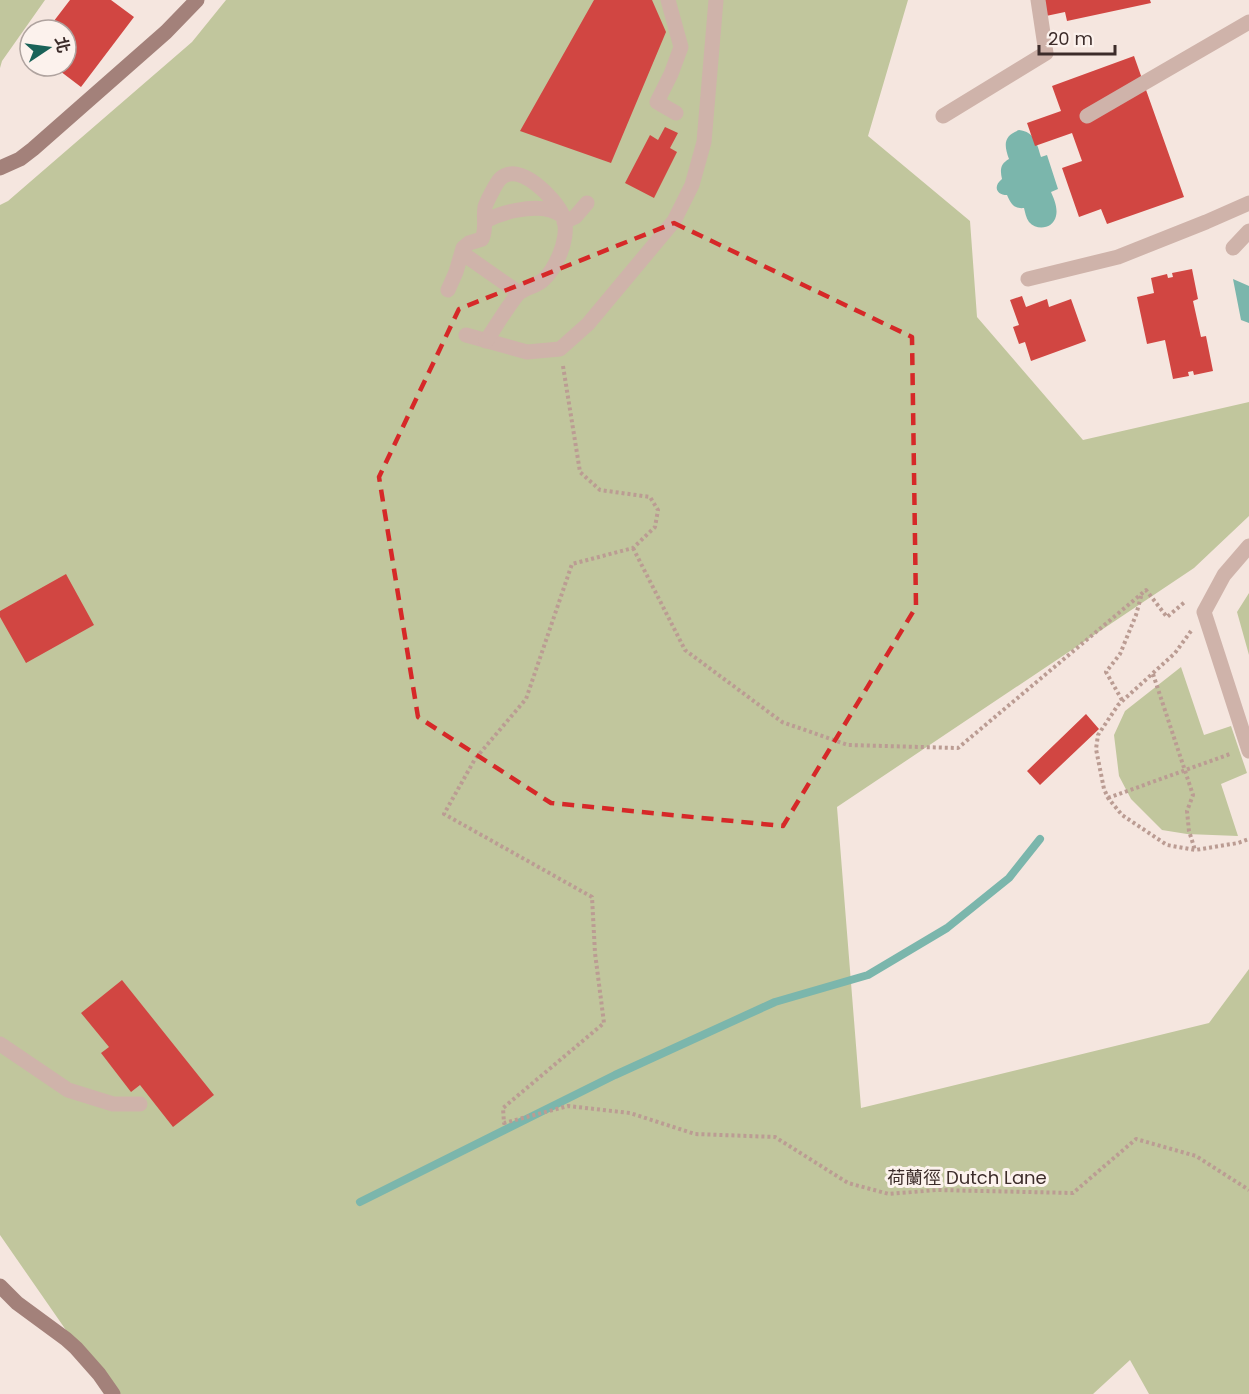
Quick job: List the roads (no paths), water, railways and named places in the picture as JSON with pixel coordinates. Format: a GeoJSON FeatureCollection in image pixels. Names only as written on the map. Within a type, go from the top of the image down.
{"type":"FeatureCollection","features":[{"type":"Feature","properties":{"kind":"main road"},"geometry":{"type":"LineString","coordinates":[[0,168],[20,159],[33,149],[166,32],[197,0]]}},
{"type":"Feature","properties":{"kind":"main road"},"geometry":{"type":"LineString","coordinates":[[0,1286],[16,1303],[76,1348],[113,1394]]}},
{"type":"Feature","properties":{"kind":"street"},"geometry":{"type":"LineString","coordinates":[[668,0],[681,47],[657,102],[676,112]]}},
{"type":"Feature","properties":{"kind":"street"},"geometry":{"type":"LineString","coordinates":[[466,335],[527,352],[560,349],[588,324],[674,221],[692,185],[704,142],[716,0]]}},
{"type":"Feature","properties":{"kind":"street"},"geometry":{"type":"LineString","coordinates":[[943,116],[1046,53],[1038,0]]}},
{"type":"Feature","properties":{"kind":"street"},"geometry":{"type":"LineString","coordinates":[[1087,116],[1249,22]]}},
{"type":"Feature","properties":{"kind":"street"},"geometry":{"type":"LineString","coordinates":[[448,290],[463,248],[482,238],[485,232],[485,206],[500,180],[508,174],[520,175],[535,183],[553,199],[564,219],[564,238],[559,255],[544,280],[519,293],[486,340]]}},
{"type":"Feature","properties":{"kind":"street"},"geometry":{"type":"LineString","coordinates":[[485,221],[500,214],[530,209],[552,210],[564,219],[575,217],[586,203]]}},
{"type":"Feature","properties":{"kind":"street"},"geometry":{"type":"LineString","coordinates":[[1028,279],[1118,257],[1249,203]]}},
{"type":"Feature","properties":{"kind":"street"},"geometry":{"type":"LineString","coordinates":[[1233,248],[1249,231]]}},
{"type":"Feature","properties":{"kind":"street"},"geometry":{"type":"LineString","coordinates":[[462,253],[519,293]]}},
{"type":"Feature","properties":{"kind":"street"},"geometry":{"type":"LineString","coordinates":[[1248,749],[1204,612],[1224,575],[1249,546]]}},
{"type":"Feature","properties":{"kind":"street"},"geometry":{"type":"LineString","coordinates":[[0,1044],[68,1090],[112,1104],[140,1104]]}},
{"type":"Feature","properties":{"kind":"water"},"geometry":{"type":"Polygon","coordinates":[[[1019,130],[1032,136],[1041,157],[1047,155],[1058,189],[1051,192],[1056,207],[1056,216],[1052,224],[1048,226],[1032,225],[1027,219],[1024,208],[1015,207],[1007,195],[997,190],[997,184],[1002,179],[1001,168],[1009,159],[1006,149],[1007,138],[1019,130]]]}},
{"type":"Feature","properties":{"kind":"water"},"geometry":{"type":"Polygon","coordinates":[[[1233,279],[1249,286],[1249,323],[1241,320],[1233,279]]]}},
{"type":"Feature","properties":{"kind":"waterway"},"geometry":{"type":"LineString","coordinates":[[360,1202],[615,1075],[775,1002],[868,975],[947,928],[1009,878],[1040,839]]}}]}
